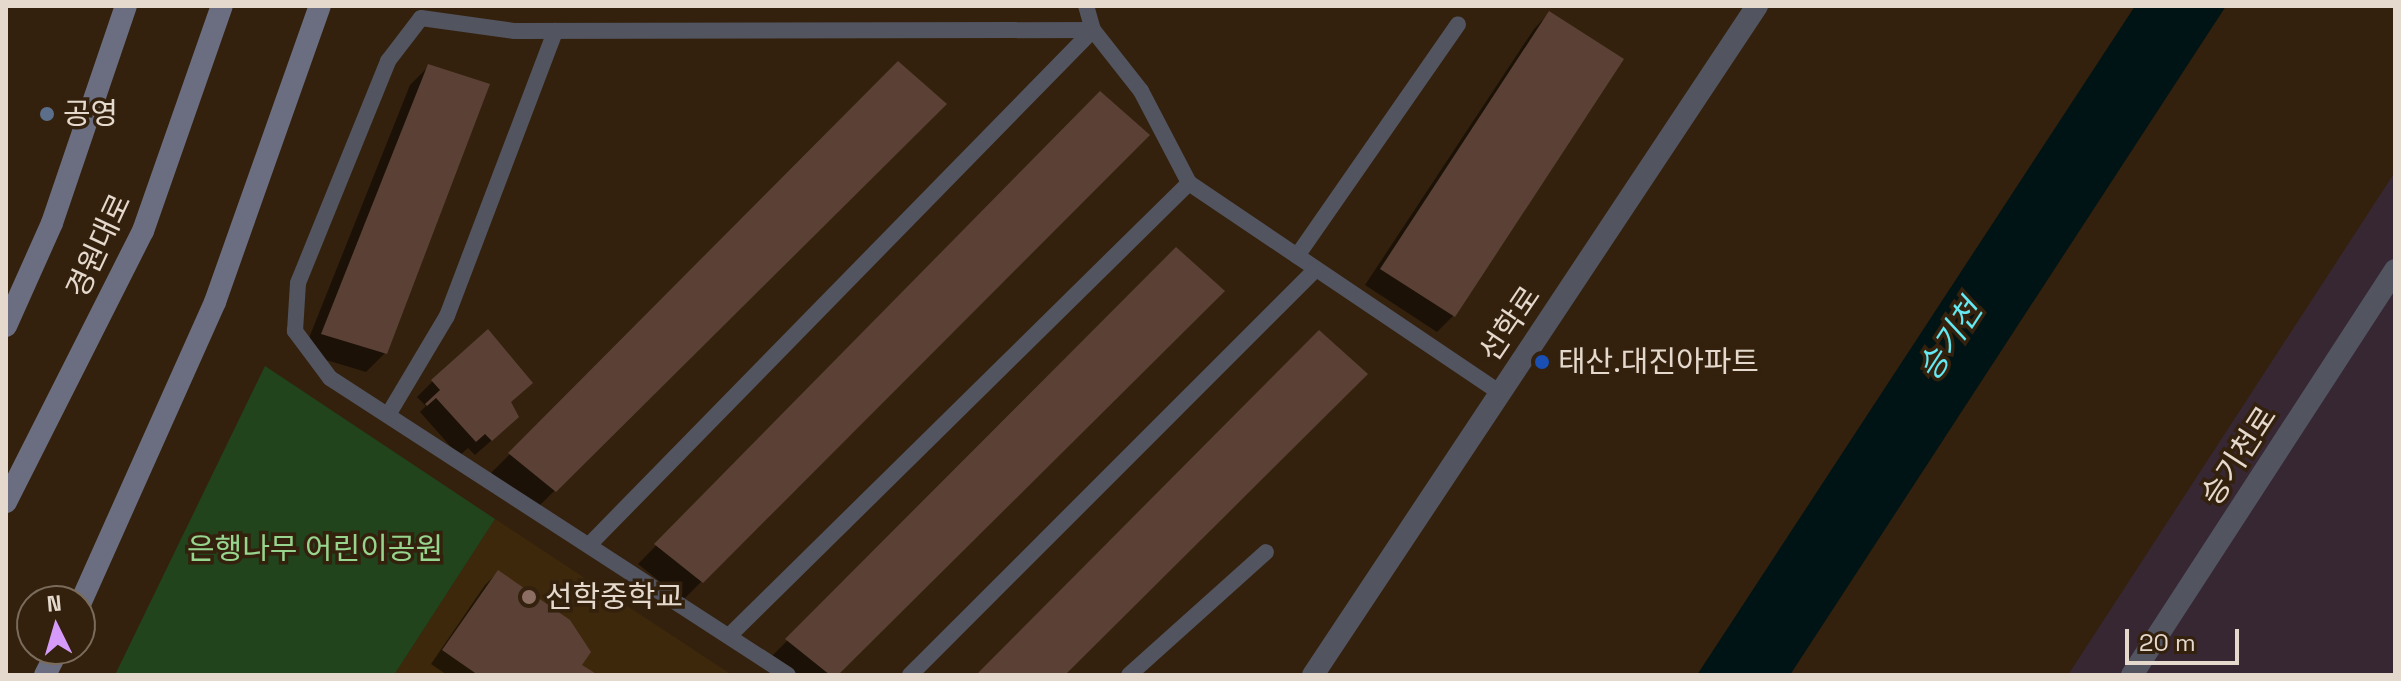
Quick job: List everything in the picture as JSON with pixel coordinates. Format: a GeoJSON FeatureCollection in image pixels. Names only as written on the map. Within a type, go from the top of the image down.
{"type":"FeatureCollection","features":[{"type":"Feature","properties":{"kind":"main road"},"geometry":{"type":"LineString","coordinates":[[6,326],[52,223],[126,6]]}},
{"type":"Feature","properties":{"kind":"main road","name":"경원대로"},"geometry":{"type":"LineString","coordinates":[[6,502],[143,231],[222,6]]}},
{"type":"Feature","properties":{"kind":"main road"},"geometry":{"type":"LineString","coordinates":[[88,585],[215,302],[320,6]]}},
{"type":"Feature","properties":{"kind":"street","name":"선학로"},"geometry":{"type":"LineString","coordinates":[[1313,675],[1757,6]]}},
{"type":"Feature","properties":{"kind":"street","name":"승기천로"},"geometry":{"type":"LineString","coordinates":[[2132,675],[2395,270]]}},
{"type":"Feature","properties":{"kind":"lane"},"geometry":{"type":"LineString","coordinates":[[1086,6],[1093,30],[1141,91],[1189,183],[1500,393]]}},
{"type":"Feature","properties":{"kind":"lane"},"geometry":{"type":"LineString","coordinates":[[788,675],[330,378],[295,331],[298,283],[388,61],[423,12],[515,31],[1093,30]]}},
{"type":"Feature","properties":{"kind":"lane"},"geometry":{"type":"LineString","coordinates":[[1297,256],[1458,24]]}},
{"type":"Feature","properties":{"kind":"lane"},"geometry":{"type":"LineString","coordinates":[[590,544],[1093,30]]}},
{"type":"Feature","properties":{"kind":"lane"},"geometry":{"type":"LineString","coordinates":[[388,415],[447,316],[555,31]]}},
{"type":"Feature","properties":{"kind":"lane"},"geometry":{"type":"LineString","coordinates":[[730,635],[1189,183]]}},
{"type":"Feature","properties":{"kind":"lane"},"geometry":{"type":"LineString","coordinates":[[910,675],[1316,269]]}},
{"type":"Feature","properties":{"kind":"lane"},"geometry":{"type":"LineString","coordinates":[[1129,675],[1266,552]]}},
{"type":"Feature","properties":{"kind":"shaded area"},"geometry":{"type":"Polygon","coordinates":[[[2395,172],[2395,675],[2068,675],[2395,172]]]}},
{"type":"Feature","properties":{"kind":"shaded area","name":"선학중학교"},"geometry":{"type":"Polygon","coordinates":[[[495,519],[732,675],[394,675],[495,519]]]}},
{"type":"Feature","properties":{"kind":"green space","name":"은행나무 어린이공원"},"geometry":{"type":"Polygon","coordinates":[[[265,366],[495,519],[394,675],[115,675],[265,366]]]}},
{"type":"Feature","properties":{"kind":"water","name":"승기천"},"geometry":{"type":"Polygon","coordinates":[[[2135,6],[2226,6],[1790,675],[1697,675],[2135,6]]]}},
{"type":"Feature","properties":{"kind":"building"},"geometry":{"type":"Polygon","coordinates":[[[1549,11],[1624,59],[1455,317],[1380,269],[1549,11]]]}},
{"type":"Feature","properties":{"kind":"building"},"geometry":{"type":"Polygon","coordinates":[[[898,61],[947,104],[556,492],[508,453],[898,61]]]}},
{"type":"Feature","properties":{"kind":"building"},"geometry":{"type":"Polygon","coordinates":[[[428,64],[490,84],[387,354],[321,334],[428,64]]]}},
{"type":"Feature","properties":{"kind":"building"},"geometry":{"type":"Polygon","coordinates":[[[1100,91],[1150,135],[703,583],[654,544],[1100,91]]]}},
{"type":"Feature","properties":{"kind":"building"},"geometry":{"type":"Polygon","coordinates":[[[1176,247],[1225,291],[838,675],[830,675],[785,639],[1176,247]]]}},
{"type":"Feature","properties":{"kind":"building"},"geometry":{"type":"Polygon","coordinates":[[[488,329],[533,383],[511,402],[519,417],[492,441],[485,434],[476,442],[436,398],[427,406],[425,404],[440,390],[431,380],[488,329]]]}},
{"type":"Feature","properties":{"kind":"building"},"geometry":{"type":"Polygon","coordinates":[[[1319,330],[1368,374],[1065,675],[976,675],[1319,330]]]}},
{"type":"Feature","properties":{"kind":"building"},"geometry":{"type":"Polygon","coordinates":[[[498,570],[570,620],[591,652],[582,665],[598,675],[478,675],[442,650],[498,570]]]}},
{"type":"Feature","properties":{"kind":"place","name":"공영"},"geometry":{"type":"Point","coordinates":[47,114]}},
{"type":"Feature","properties":{"kind":"place","name":"태산.대진아파트"},"geometry":{"type":"Point","coordinates":[1542,362]}},
{"type":"Feature","properties":{"kind":"place","name":"선학중학교"},"geometry":{"type":"Point","coordinates":[529,597]}}]}
